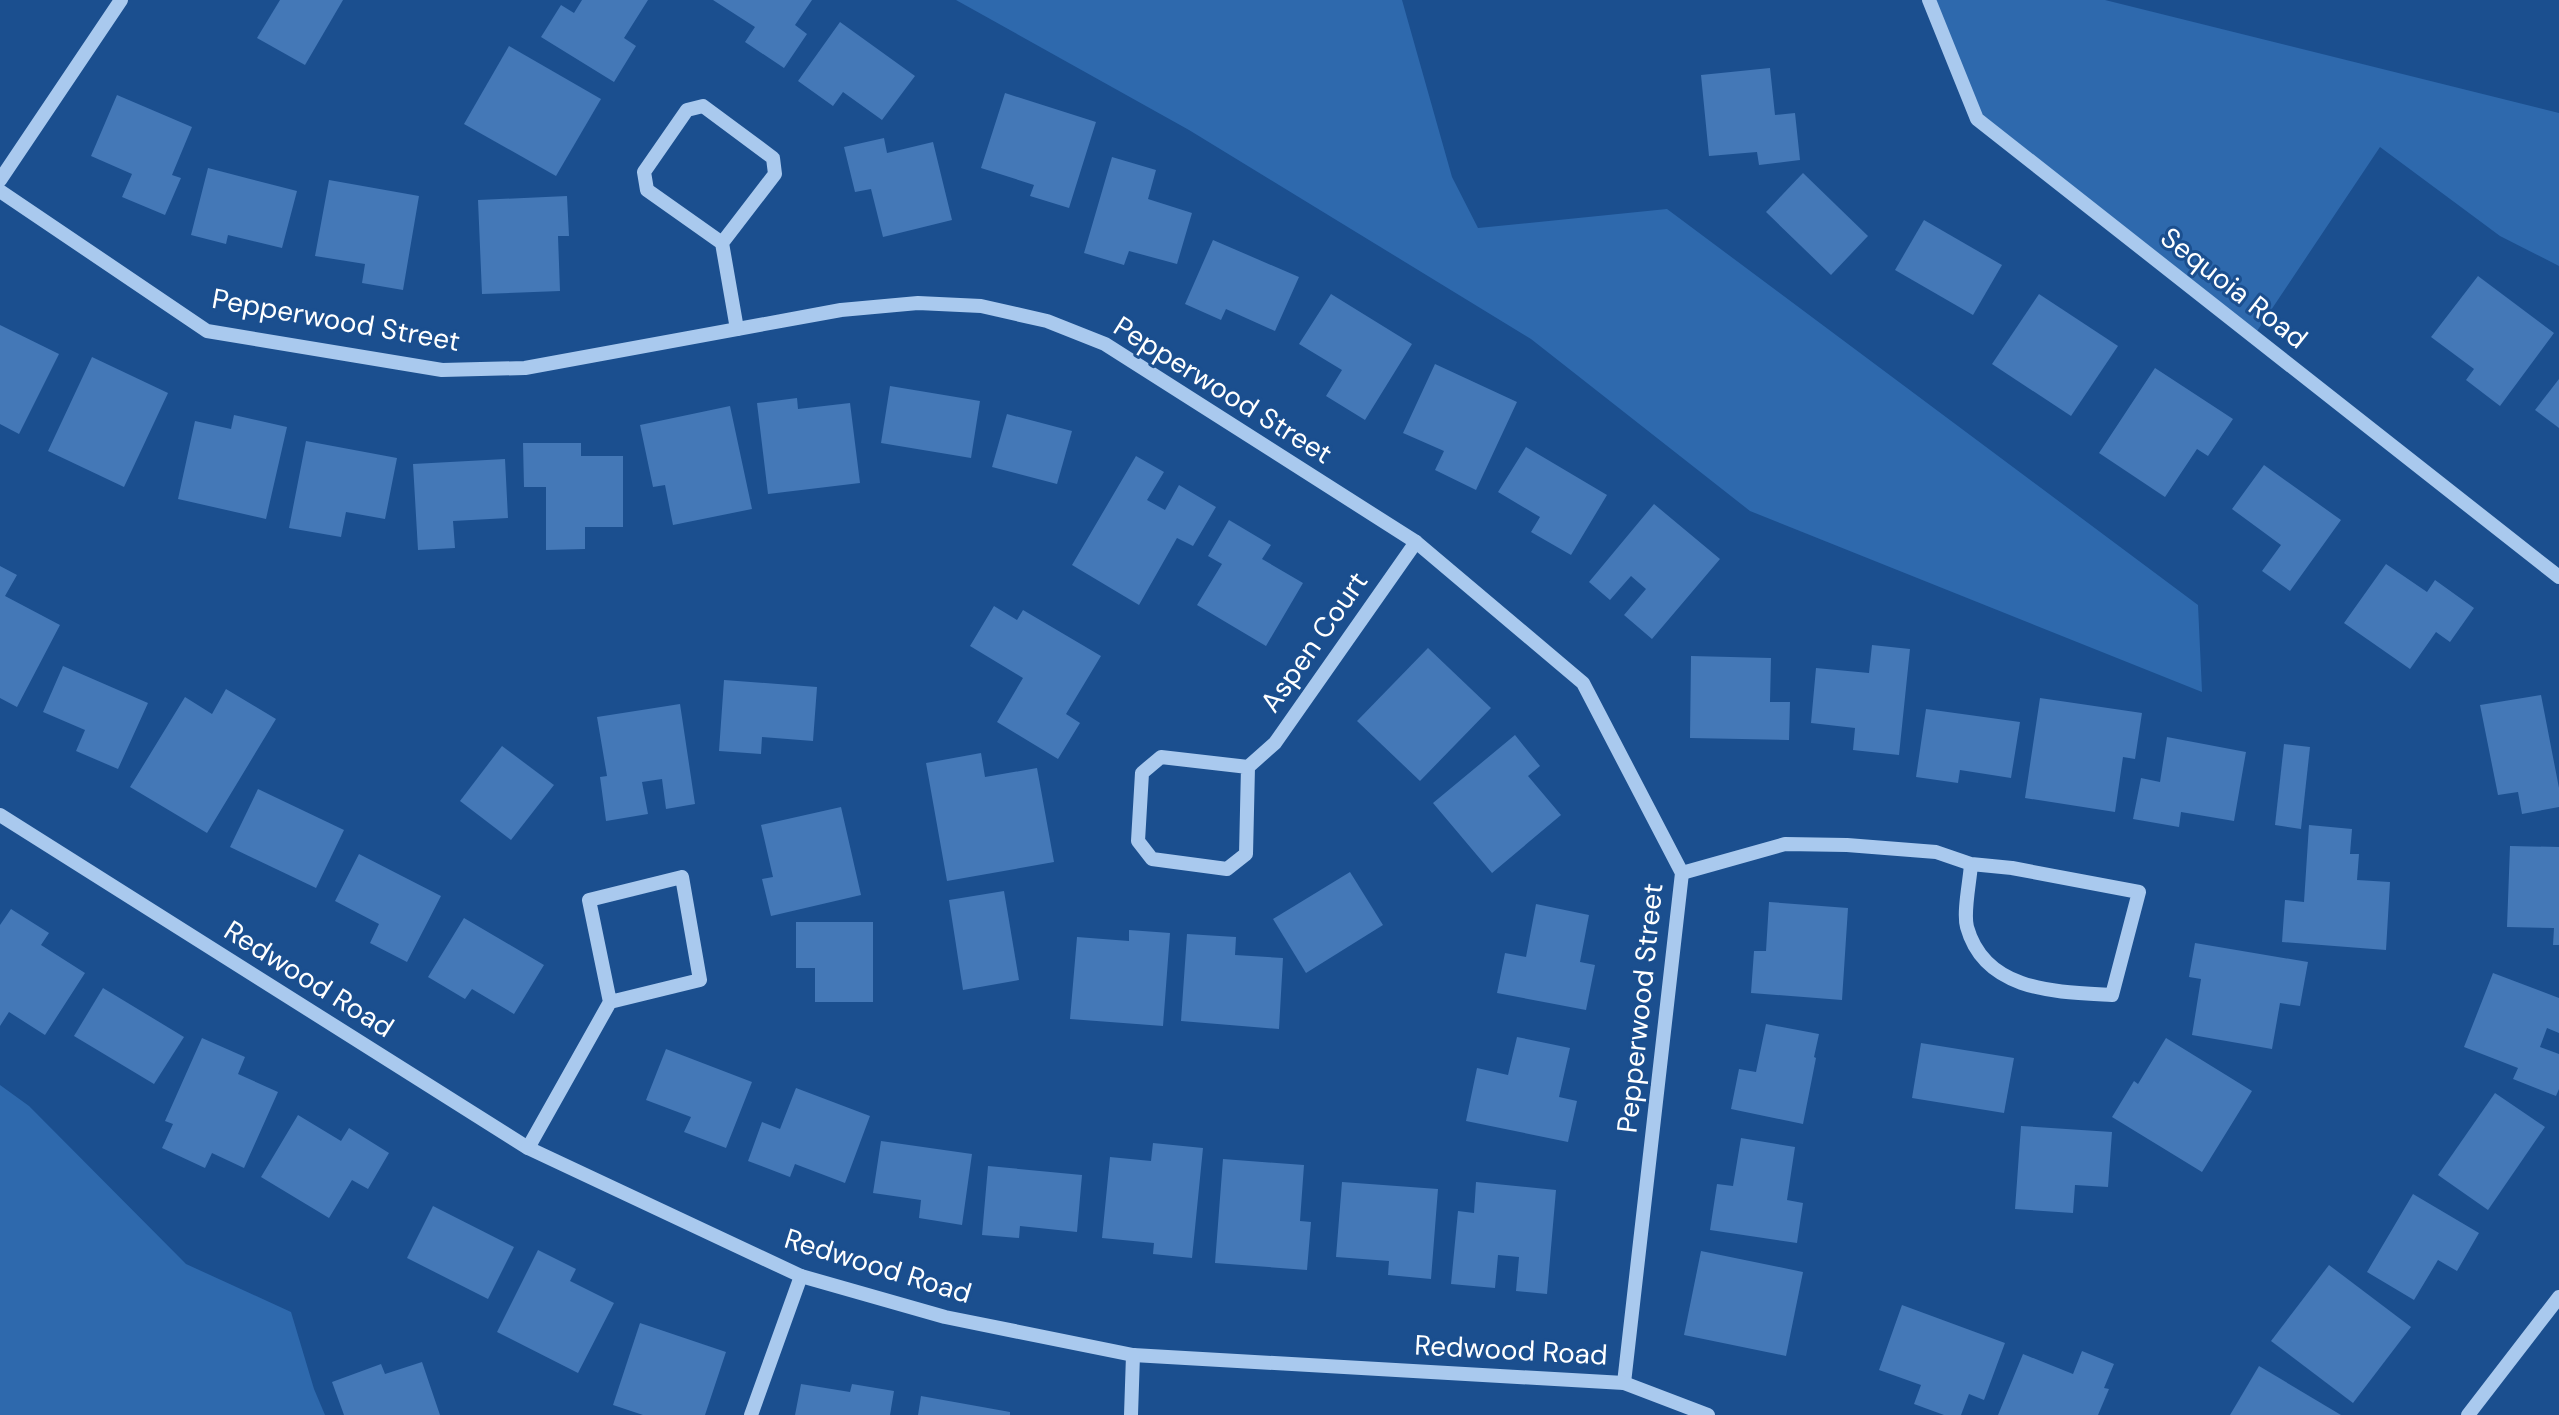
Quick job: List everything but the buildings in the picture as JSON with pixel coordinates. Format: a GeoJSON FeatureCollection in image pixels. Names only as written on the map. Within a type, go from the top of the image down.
{"type":"FeatureCollection","features":[{"type":"Feature","properties":{"kind":"street"},"geometry":{"type":"LineString","coordinates":[[0,180],[121,0]]}},
{"type":"Feature","properties":{"kind":"street","name":"Sequoia Road"},"geometry":{"type":"LineString","coordinates":[[1929,0],[1977,119],[2559,577]]}},
{"type":"Feature","properties":{"kind":"street"},"geometry":{"type":"LineString","coordinates":[[722,243],[775,174],[773,158],[703,106],[687,110],[644,172],[647,190],[722,243],[737,329]]}},
{"type":"Feature","properties":{"kind":"street","name":"Pepperwood Street"},"geometry":{"type":"LineString","coordinates":[[0,191],[207,331],[442,370],[525,368],[841,310],[918,303],[981,306],[1047,321],[1105,344],[1416,542],[1583,683],[1682,873],[1624,1383]]}},
{"type":"Feature","properties":{"kind":"street","name":"Aspen Court"},"geometry":{"type":"LineString","coordinates":[[1248,767],[1275,743],[1416,542]]}},
{"type":"Feature","properties":{"kind":"street"},"geometry":{"type":"LineString","coordinates":[[1161,757],[1248,767],[1246,854],[1227,869],[1152,859],[1138,841],[1142,773],[1161,757]]}},
{"type":"Feature","properties":{"kind":"street","name":"Redwood Road"},"geometry":{"type":"LineString","coordinates":[[0,815],[528,1148],[801,1276],[945,1317],[1133,1355],[1624,1383],[1708,1415]]}},
{"type":"Feature","properties":{"kind":"street"},"geometry":{"type":"LineString","coordinates":[[1682,873],[1785,844],[1847,845],[1936,852],[1971,864],[2012,868],[2139,892],[2112,995],[2046,991],[2000,973],[1980,958],[1966,924],[1971,864]]}},
{"type":"Feature","properties":{"kind":"street"},"geometry":{"type":"LineString","coordinates":[[528,1148],[610,1002],[589,900],[682,877],[700,980],[610,1002]]}},
{"type":"Feature","properties":{"kind":"street"},"geometry":{"type":"LineString","coordinates":[[751,1415],[801,1276]]}},
{"type":"Feature","properties":{"kind":"street"},"geometry":{"type":"LineString","coordinates":[[2468,1415],[2559,1297]]}},
{"type":"Feature","properties":{"kind":"street"},"geometry":{"type":"LineString","coordinates":[[1131,1415],[1133,1355]]}},
{"type":"Feature","properties":{"kind":"shaded area"},"geometry":{"type":"Polygon","coordinates":[[[956,0],[1402,0],[1452,177],[1478,228],[1667,209],[2198,605],[2202,692],[1750,511],[1531,339],[1189,130],[956,0]]]}},
{"type":"Feature","properties":{"kind":"shaded area"},"geometry":{"type":"Polygon","coordinates":[[[1929,0],[2105,0],[2559,113],[2559,266],[2500,236],[2380,147],[2253,337],[1977,119],[1929,0]]]}},
{"type":"Feature","properties":{"kind":"shaded area"},"geometry":{"type":"Polygon","coordinates":[[[0,1085],[29,1106],[186,1264],[291,1312],[325,1415],[0,1415],[0,1085]]]}}]}
